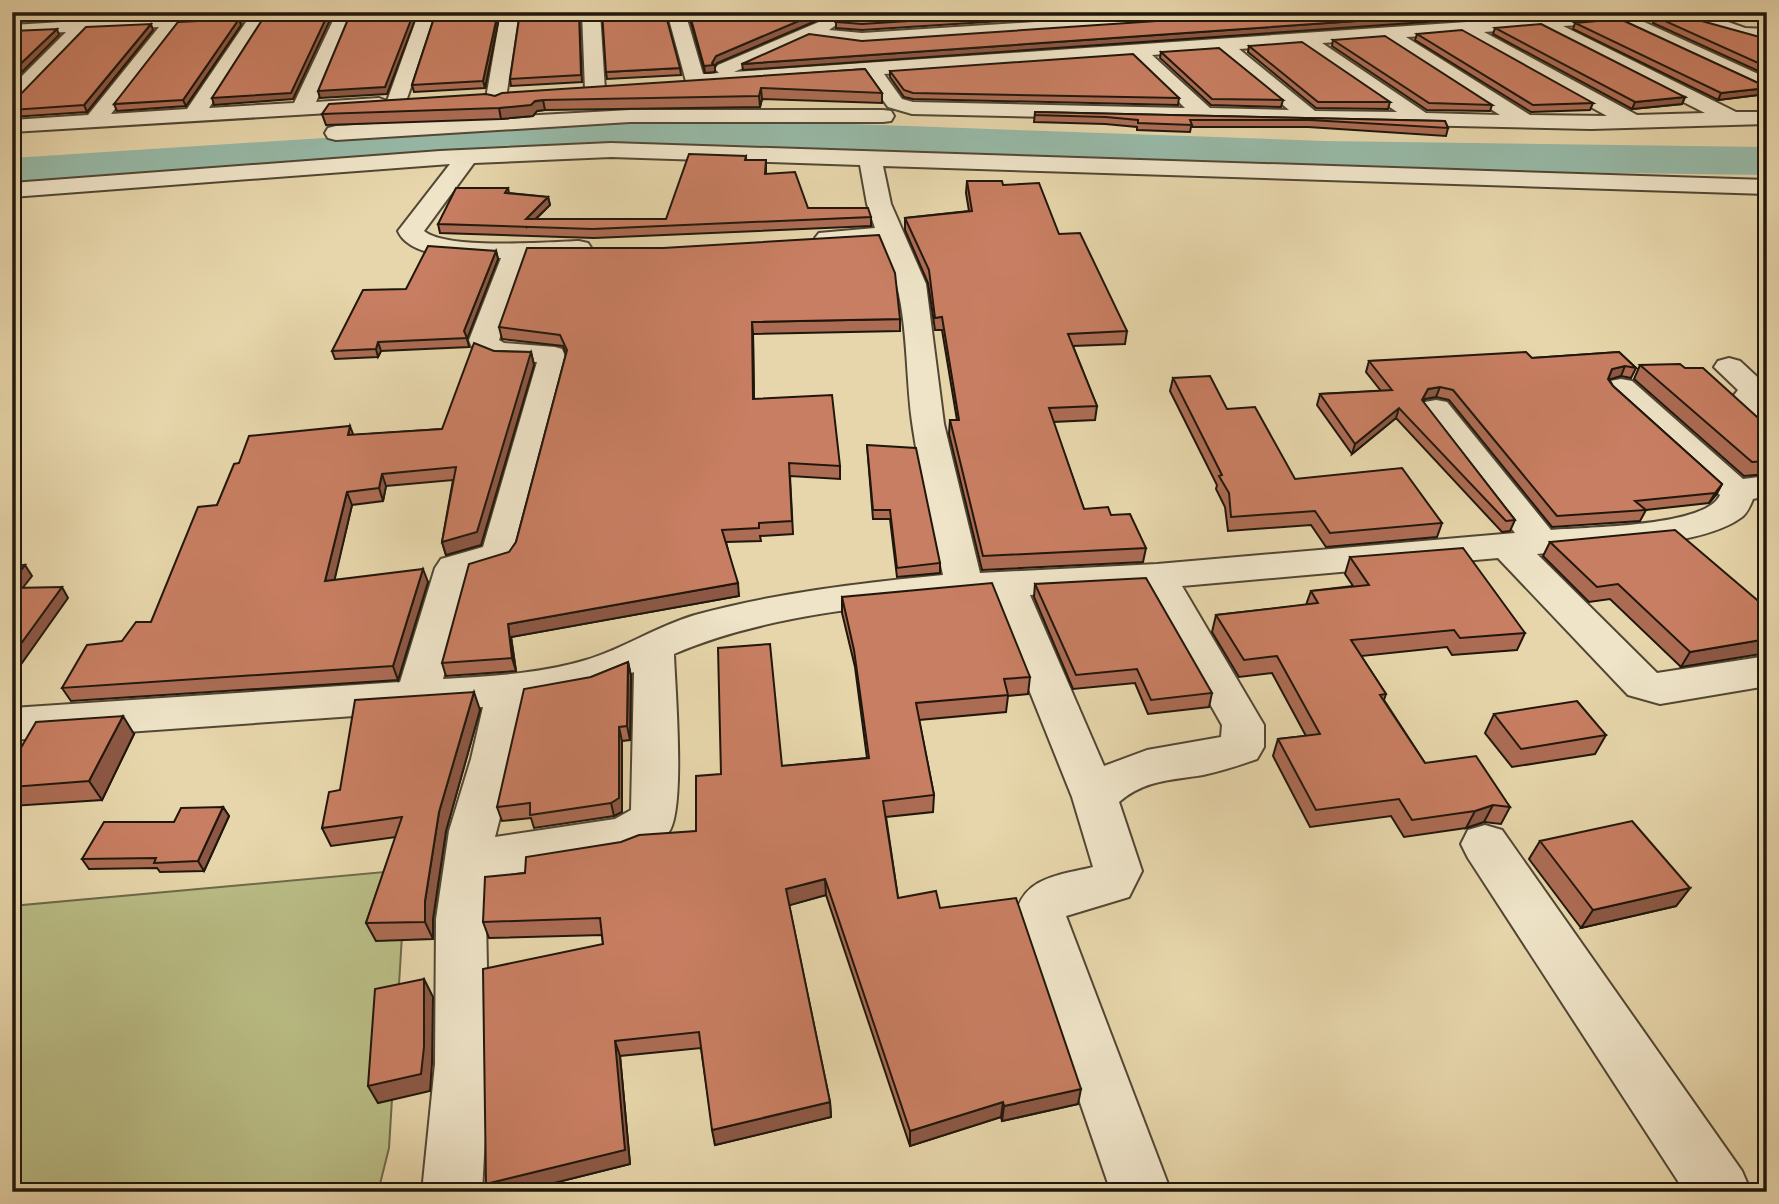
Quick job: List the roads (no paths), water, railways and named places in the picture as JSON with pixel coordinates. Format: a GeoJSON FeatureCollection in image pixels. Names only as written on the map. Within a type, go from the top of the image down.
{"type":"FeatureCollection","features":[{"type":"Feature","properties":{"kind":"street"},"geometry":{"type":"LineString","coordinates":[[12,30],[234,15],[326,12]]}},
{"type":"Feature","properties":{"kind":"street"},"geometry":{"type":"LineString","coordinates":[[302,109],[346,12]]}},
{"type":"Feature","properties":{"kind":"street"},"geometry":{"type":"LineString","coordinates":[[397,103],[428,12]]}},
{"type":"Feature","properties":{"kind":"street"},"geometry":{"type":"LineString","coordinates":[[496,98],[510,12]]}},
{"type":"Feature","properties":{"kind":"street"},"geometry":{"type":"LineString","coordinates":[[590,12],[595,90]]}},
{"type":"Feature","properties":{"kind":"street"},"geometry":{"type":"LineString","coordinates":[[967,31],[980,12]]}},
{"type":"Feature","properties":{"kind":"street"},"geometry":{"type":"LineString","coordinates":[[810,33],[834,38],[875,38],[1185,15],[1275,12]]}},
{"type":"Feature","properties":{"kind":"street"},"geometry":{"type":"LineString","coordinates":[[1519,12],[1734,119]]}},
{"type":"Feature","properties":{"kind":"street"},"geometry":{"type":"LineString","coordinates":[[670,83],[1686,14],[1703,18],[1767,45]]}},
{"type":"Feature","properties":{"kind":"street"},"geometry":{"type":"LineString","coordinates":[[702,80],[855,15]]}},
{"type":"Feature","properties":{"kind":"street"},"geometry":{"type":"LineString","coordinates":[[740,78],[834,38],[855,15]]}},
{"type":"Feature","properties":{"kind":"street"},"geometry":{"type":"LineString","coordinates":[[194,115],[259,16]]}},
{"type":"Feature","properties":{"kind":"street"},"geometry":{"type":"LineString","coordinates":[[700,16],[678,18],[702,80]]}},
{"type":"Feature","properties":{"kind":"street"},"geometry":{"type":"LineString","coordinates":[[1620,17],[1767,86]]}},
{"type":"Feature","properties":{"kind":"street"},"geometry":{"type":"LineString","coordinates":[[94,121],[173,21]]}},
{"type":"Feature","properties":{"kind":"street"},"geometry":{"type":"LineString","coordinates":[[12,98],[83,26]]}},
{"type":"Feature","properties":{"kind":"street"},"geometry":{"type":"LineString","coordinates":[[1463,28],[1633,122]]}},
{"type":"Feature","properties":{"kind":"street"},"geometry":{"type":"LineString","coordinates":[[1388,34],[1526,122]]}},
{"type":"Feature","properties":{"kind":"street"},"geometry":{"type":"LineString","coordinates":[[1747,36],[1767,35]]}},
{"type":"Feature","properties":{"kind":"street"},"geometry":{"type":"LineString","coordinates":[[1304,39],[1421,120]]}},
{"type":"Feature","properties":{"kind":"street"},"geometry":{"type":"LineString","coordinates":[[1223,45],[1309,116]]}},
{"type":"Feature","properties":{"kind":"street"},"geometry":{"type":"LineString","coordinates":[[1137,51],[1203,114]]}},
{"type":"Feature","properties":{"kind":"street"},"geometry":{"type":"LineString","coordinates":[[1057,56],[1074,75]]}},
{"type":"Feature","properties":{"kind":"street"},"geometry":{"type":"LineString","coordinates":[[963,63],[1001,110]]}},
{"type":"Feature","properties":{"kind":"street"},"geometry":{"type":"LineString","coordinates":[[871,69],[895,103],[902,106],[1526,122],[1767,118]]}},
{"type":"Feature","properties":{"kind":"street"},"geometry":{"type":"LineString","coordinates":[[570,92],[620,88]]}},
{"type":"Feature","properties":{"kind":"street"},"geometry":{"type":"LineString","coordinates":[[1091,93],[1108,112]]}},
{"type":"Feature","properties":{"kind":"street"},"geometry":{"type":"LineString","coordinates":[[471,99],[521,96]]}},
{"type":"Feature","properties":{"kind":"street"},"geometry":{"type":"LineString","coordinates":[[12,126],[422,102]]}},
{"type":"Feature","properties":{"kind":"street"},"geometry":{"type":"LineString","coordinates":[[313,134],[574,118],[676,115],[883,116]]}},
{"type":"Feature","properties":{"kind":"street"},"geometry":{"type":"LineString","coordinates":[[12,190],[467,157],[611,150],[1767,187]]}},
{"type":"Feature","properties":{"kind":"street"},"geometry":{"type":"LineString","coordinates":[[467,157],[422,214],[411,231],[414,238],[430,245],[518,249],[605,248]]}},
{"type":"Feature","properties":{"kind":"street"},"geometry":{"type":"LineString","coordinates":[[870,158],[879,204],[912,284],[928,424],[964,586]]}},
{"type":"Feature","properties":{"kind":"street"},"geometry":{"type":"LineString","coordinates":[[799,240],[890,235]]}},
{"type":"Feature","properties":{"kind":"street"},"geometry":{"type":"LineString","coordinates":[[417,696],[454,568],[499,554],[552,361],[551,355],[545,353],[499,352],[485,345],[484,340],[518,249]]}},
{"type":"Feature","properties":{"kind":"street"},"geometry":{"type":"LineString","coordinates":[[1729,367],[1751,384],[1754,391],[1744,403],[1767,424]]}},
{"type":"Feature","properties":{"kind":"street"},"geometry":{"type":"LineString","coordinates":[[12,724],[55,719],[507,691],[594,673],[698,628],[752,614],[878,594],[964,586],[1157,576],[1691,527],[1715,518],[1753,489],[1621,387]]}},
{"type":"Feature","properties":{"kind":"street"},"geometry":{"type":"LineString","coordinates":[[1436,409],[1524,543],[1643,684],[1660,689],[1767,671]]}},
{"type":"Feature","properties":{"kind":"street"},"geometry":{"type":"LineString","coordinates":[[1095,797],[1108,783],[1160,762],[1223,755],[1242,747],[1243,725],[1157,576]]}},
{"type":"Feature","properties":{"kind":"street"},"geometry":{"type":"LineString","coordinates":[[1006,584],[1095,797],[1118,871],[1112,883],[1052,898],[1042,907],[1041,917],[1141,1192]]}},
{"type":"Feature","properties":{"kind":"street"},"geometry":{"type":"LineString","coordinates":[[470,862],[625,837],[652,820],[656,806],[654,648]]}},
{"type":"Feature","properties":{"kind":"street"},"geometry":{"type":"LineString","coordinates":[[452,1192],[462,1064],[461,919],[472,831],[491,769],[507,691]]}},
{"type":"Feature","properties":{"kind":"street"},"geometry":{"type":"LineString","coordinates":[[1485,844],[1679,1134],[1721,1192]]}},
{"type":"Feature","properties":{"kind":"waterway"},"geometry":{"type":"LineString","coordinates":[[12,173],[509,140],[682,132],[1325,155],[1767,161]]}}]}
